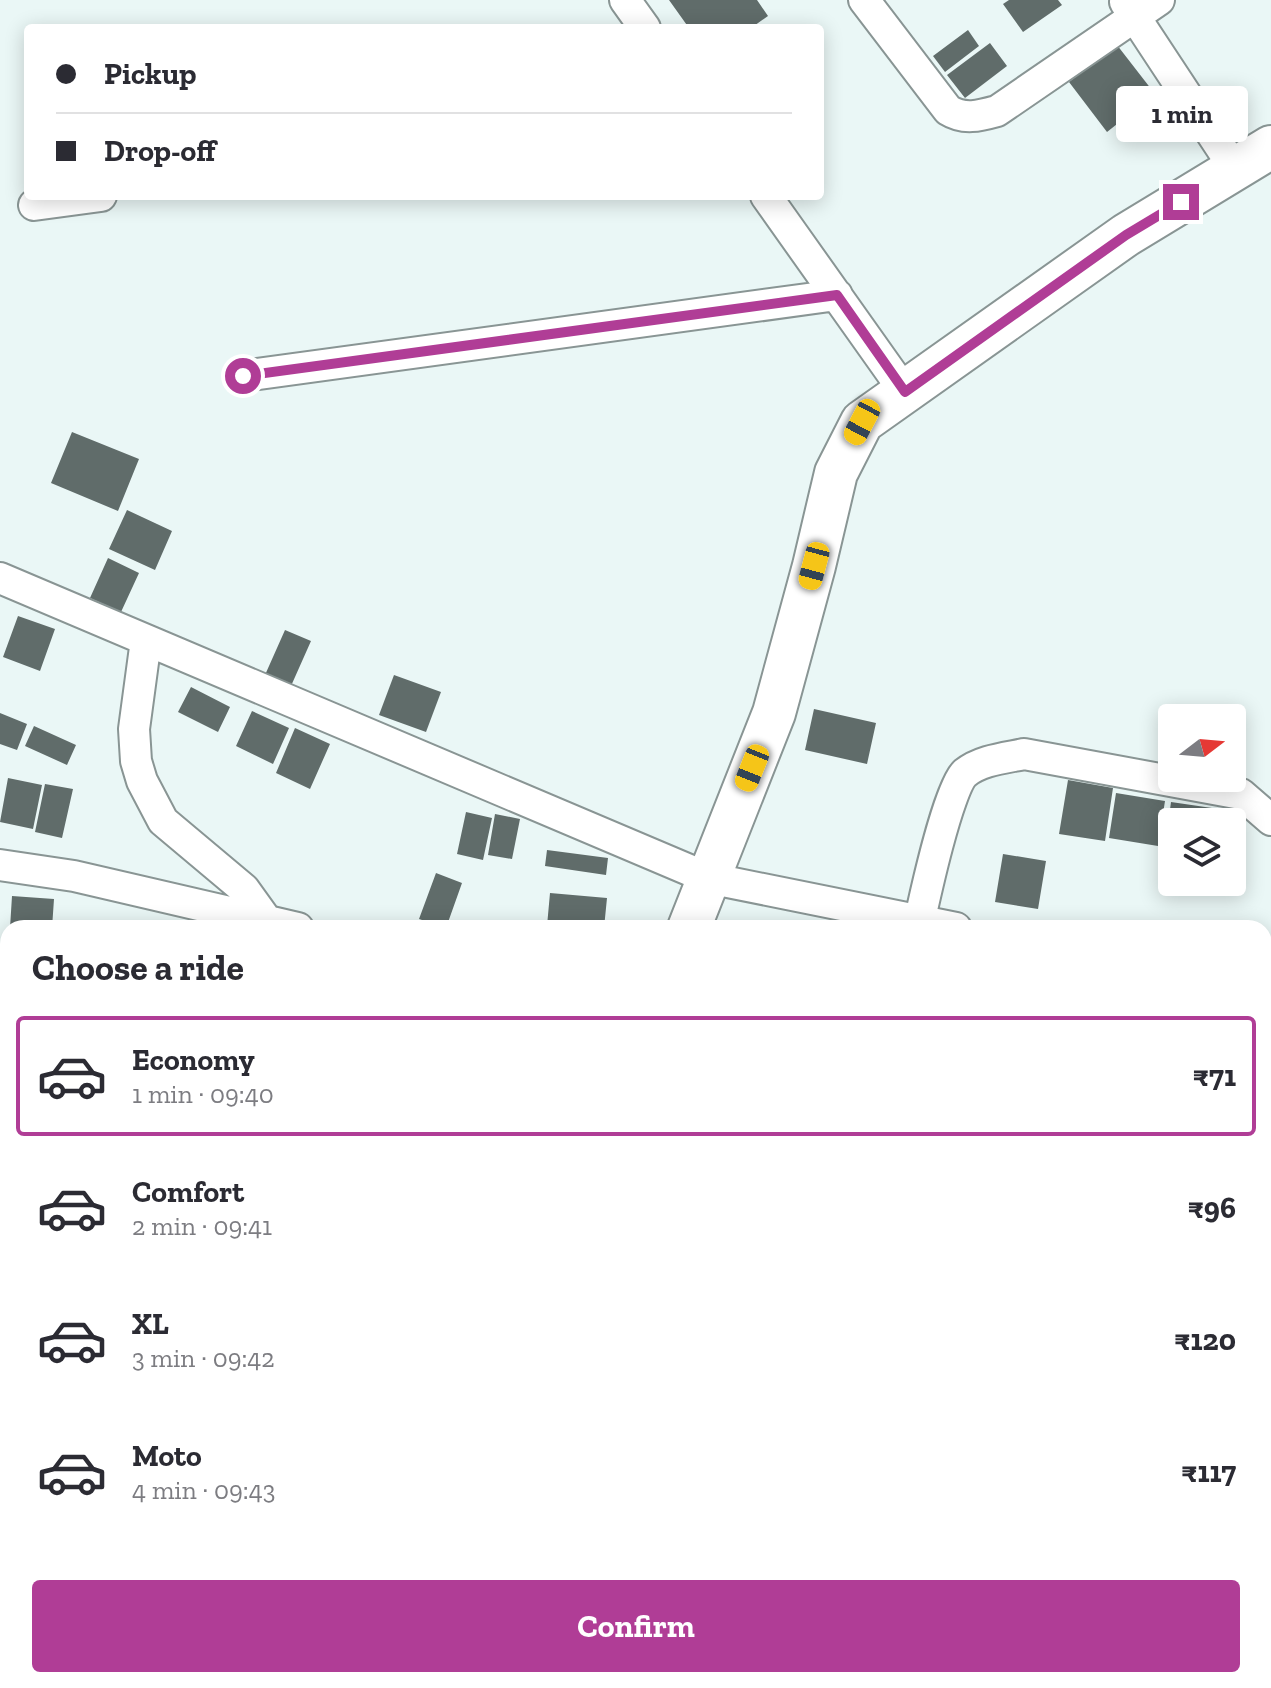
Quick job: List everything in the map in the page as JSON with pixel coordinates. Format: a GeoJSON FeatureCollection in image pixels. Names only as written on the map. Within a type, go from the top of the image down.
{"type":"FeatureCollection","features":[{"type":"Feature","properties":{"kind":"street"},"geometry":{"type":"LineString","coordinates":[[625,0],[642,24]]}},
{"type":"Feature","properties":{"kind":"street"},"geometry":{"type":"LineString","coordinates":[[864,0],[948,110],[959,117],[997,111],[1139,5],[1235,169]]}},
{"type":"Feature","properties":{"kind":"street"},"geometry":{"type":"LineString","coordinates":[[692,920],[774,713],[836,473],[862,422],[1126,235],[1271,147]]}},
{"type":"Feature","properties":{"kind":"street"},"geometry":{"type":"LineString","coordinates":[[34,205],[71,200]]}},
{"type":"Feature","properties":{"kind":"street"},"geometry":{"type":"LineString","coordinates":[[769,200],[905,392]]}},
{"type":"Feature","properties":{"kind":"street"},"geometry":{"type":"LineString","coordinates":[[243,376],[837,295]]}},
{"type":"Feature","properties":{"kind":"street"},"geometry":{"type":"LineString","coordinates":[[0,578],[708,878],[896,920]]}},
{"type":"Feature","properties":{"kind":"street"},"geometry":{"type":"LineString","coordinates":[[146,640],[134,729],[136,761],[142,781],[163,821],[244,889],[266,920]]}},
{"type":"Feature","properties":{"kind":"street"},"geometry":{"type":"LineString","coordinates":[[919,920],[952,796],[964,774],[993,759],[1024,754],[1241,794],[1271,820]]}},
{"type":"Feature","properties":{"kind":"street"},"geometry":{"type":"LineString","coordinates":[[0,865],[74,876],[263,920]]}},
{"type":"Feature","properties":{"kind":"building"},"geometry":{"type":"Polygon","coordinates":[[[669,0],[757,0],[768,16],[757,24],[686,24],[669,0]]]}},
{"type":"Feature","properties":{"kind":"building"},"geometry":{"type":"Polygon","coordinates":[[[1009,0],[1058,0],[1062,5],[1023,32],[1003,4],[1009,0]]]}},
{"type":"Feature","properties":{"kind":"building"},"geometry":{"type":"Polygon","coordinates":[[[968,30],[979,46],[945,72],[933,56],[968,30]]]}},
{"type":"Feature","properties":{"kind":"building"},"geometry":{"type":"Polygon","coordinates":[[[990,43],[1007,66],[965,98],[947,75],[990,43]]]}},
{"type":"Feature","properties":{"kind":"building"},"geometry":{"type":"Polygon","coordinates":[[[1117,45],[1155,94],[1107,132],[1069,82],[1117,45]]]}},
{"type":"Feature","properties":{"kind":"building"},"geometry":{"type":"Polygon","coordinates":[[[72,432],[139,459],[118,511],[51,483],[72,432]]]}},
{"type":"Feature","properties":{"kind":"building"},"geometry":{"type":"Polygon","coordinates":[[[127,510],[172,531],[155,570],[109,549],[127,510]]]}},
{"type":"Feature","properties":{"kind":"building"},"geometry":{"type":"Polygon","coordinates":[[[108,558],[139,573],[121,612],[90,598],[108,558]]]}},
{"type":"Feature","properties":{"kind":"building"},"geometry":{"type":"Polygon","coordinates":[[[18,616],[55,629],[40,671],[3,657],[18,616]]]}},
{"type":"Feature","properties":{"kind":"building"},"geometry":{"type":"Polygon","coordinates":[[[285,630],[311,641],[291,686],[265,675],[285,630]]]}},
{"type":"Feature","properties":{"kind":"building"},"geometry":{"type":"Polygon","coordinates":[[[394,675],[441,692],[426,732],[379,715],[394,675]]]}},
{"type":"Feature","properties":{"kind":"building"},"geometry":{"type":"Polygon","coordinates":[[[191,687],[230,707],[218,732],[178,712],[191,687]]]}},
{"type":"Feature","properties":{"kind":"building"},"geometry":{"type":"Polygon","coordinates":[[[814,709],[876,723],[867,764],[805,750],[814,709]]]}},
{"type":"Feature","properties":{"kind":"building"},"geometry":{"type":"Polygon","coordinates":[[[252,711],[289,728],[273,764],[236,746],[252,711]]]}},
{"type":"Feature","properties":{"kind":"building"},"geometry":{"type":"Polygon","coordinates":[[[0,713],[27,724],[17,750],[0,744],[0,713]]]}},
{"type":"Feature","properties":{"kind":"building"},"geometry":{"type":"Polygon","coordinates":[[[34,726],[76,745],[67,765],[25,746],[34,726]]]}},
{"type":"Feature","properties":{"kind":"building"},"geometry":{"type":"Polygon","coordinates":[[[295,728],[330,744],[310,789],[276,773],[295,728]]]}},
{"type":"Feature","properties":{"kind":"building"},"geometry":{"type":"Polygon","coordinates":[[[8,778],[42,785],[33,829],[0,822],[8,778]]]}},
{"type":"Feature","properties":{"kind":"building"},"geometry":{"type":"Polygon","coordinates":[[[1068,780],[1113,788],[1105,841],[1059,834],[1068,780]]]}},
{"type":"Feature","properties":{"kind":"building"},"geometry":{"type":"Polygon","coordinates":[[[45,784],[73,789],[62,838],[35,832],[45,784]]]}},
{"type":"Feature","properties":{"kind":"building"},"geometry":{"type":"Polygon","coordinates":[[[1116,793],[1165,801],[1164,808],[1158,808],[1158,846],[1109,838],[1116,793]]]}},
{"type":"Feature","properties":{"kind":"building"},"geometry":{"type":"Polygon","coordinates":[[[1171,802],[1212,808],[1170,808],[1171,802]]]}},
{"type":"Feature","properties":{"kind":"building"},"geometry":{"type":"Polygon","coordinates":[[[466,812],[492,818],[483,860],[457,854],[466,812]]]}},
{"type":"Feature","properties":{"kind":"building"},"geometry":{"type":"Polygon","coordinates":[[[495,814],[520,819],[512,859],[488,855],[495,814]]]}},
{"type":"Feature","properties":{"kind":"building"},"geometry":{"type":"Polygon","coordinates":[[[547,850],[608,858],[606,875],[545,866],[547,850]]]}},
{"type":"Feature","properties":{"kind":"building"},"geometry":{"type":"Polygon","coordinates":[[[1003,854],[1046,861],[1038,909],[995,902],[1003,854]]]}},
{"type":"Feature","properties":{"kind":"building"},"geometry":{"type":"Polygon","coordinates":[[[436,873],[462,883],[449,920],[419,919],[436,873]]]}},
{"type":"Feature","properties":{"kind":"building"},"geometry":{"type":"Polygon","coordinates":[[[550,893],[607,898],[605,920],[548,920],[550,893]]]}},
{"type":"Feature","properties":{"kind":"building"},"geometry":{"type":"Polygon","coordinates":[[[12,896],[54,899],[53,920],[10,920],[12,896]]]}},
{"type":"Feature","properties":{"kind":"route"},"geometry":{"type":"LineString","coordinates":[[243,376],[837,295],[905,392],[1126,235],[1181,202]]}}]}
